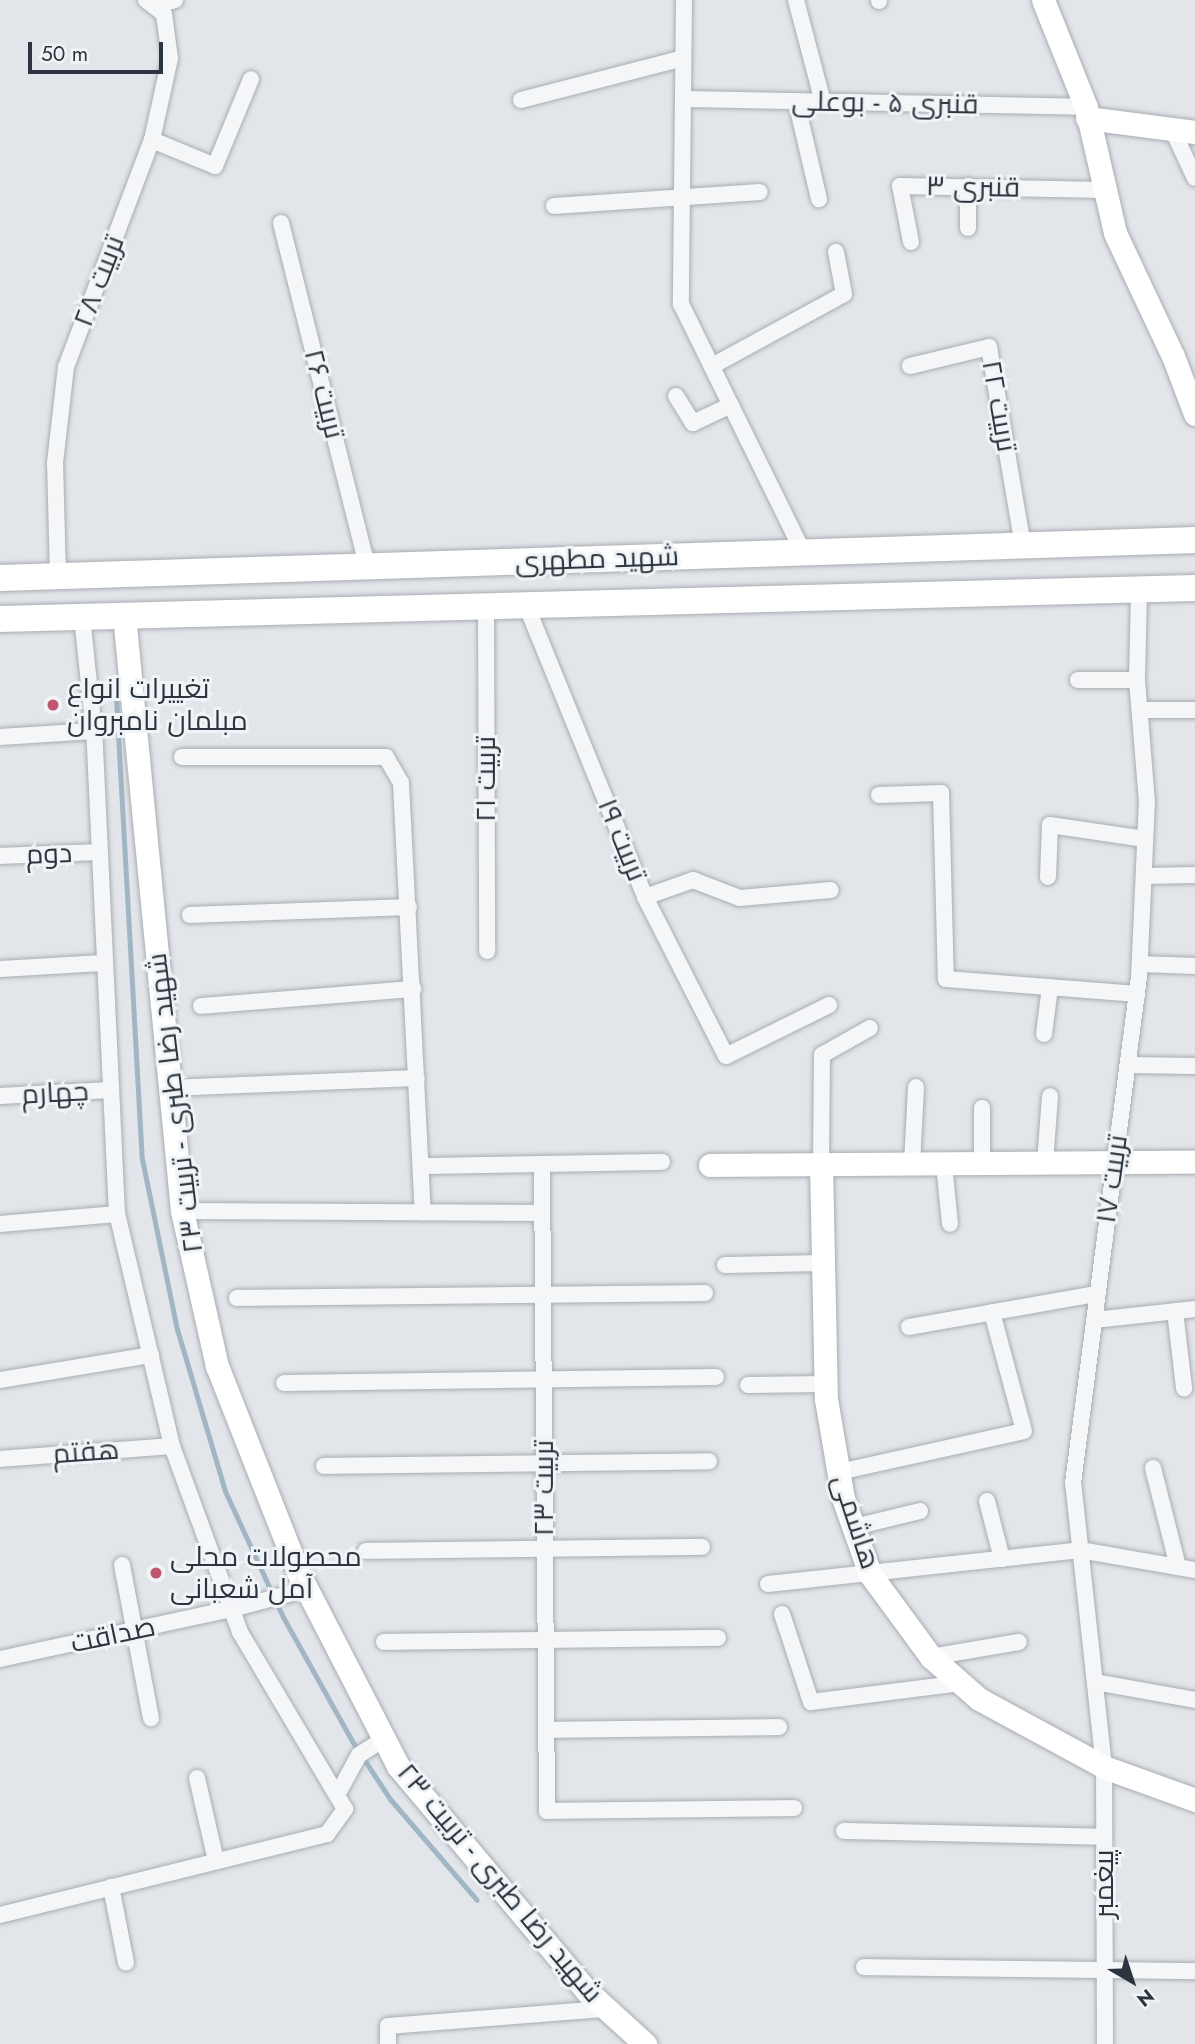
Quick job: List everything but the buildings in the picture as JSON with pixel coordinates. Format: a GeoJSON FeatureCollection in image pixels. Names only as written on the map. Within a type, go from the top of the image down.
{"type":"FeatureCollection","features":[{"type":"Feature","properties":{"kind":"main road","name":"شهید مطهری"},"geometry":{"type":"LineString","coordinates":[[0,578],[1195,540]]}},
{"type":"Feature","properties":{"kind":"main road"},"geometry":{"type":"LineString","coordinates":[[665,556],[666,601]]}},
{"type":"Feature","properties":{"kind":"main road","name":"شهید مطهری"},"geometry":{"type":"LineString","coordinates":[[0,619],[1195,588]]}},
{"type":"Feature","properties":{"kind":"street"},"geometry":{"type":"LineString","coordinates":[[150,3],[175,0]]}},
{"type":"Feature","properties":{"kind":"street"},"geometry":{"type":"LineString","coordinates":[[684,0],[681,304],[803,552]]}},
{"type":"Feature","properties":{"kind":"street"},"geometry":{"type":"LineString","coordinates":[[796,0],[823,102]]}},
{"type":"Feature","properties":{"kind":"street"},"geometry":{"type":"LineString","coordinates":[[1043,0],[1086,113],[1115,233],[1173,356],[1195,414]]}},
{"type":"Feature","properties":{"kind":"street","name":"تربیت ۲۸"},"geometry":{"type":"LineString","coordinates":[[58,576],[55,463],[66,367],[152,140],[170,58],[164,14],[150,3]]}},
{"type":"Feature","properties":{"kind":"street"},"geometry":{"type":"LineString","coordinates":[[521,100],[684,58]]}},
{"type":"Feature","properties":{"kind":"street"},"geometry":{"type":"LineString","coordinates":[[152,140],[215,166],[251,79]]}},
{"type":"Feature","properties":{"kind":"street","name":"قنبری ۵ - بوعلی"},"geometry":{"type":"LineString","coordinates":[[683,99],[1086,113]]}},
{"type":"Feature","properties":{"kind":"street"},"geometry":{"type":"LineString","coordinates":[[796,101],[819,199]]}},
{"type":"Feature","properties":{"kind":"street"},"geometry":{"type":"LineString","coordinates":[[1086,113],[1184,131],[1195,178]]}},
{"type":"Feature","properties":{"kind":"street"},"geometry":{"type":"LineString","coordinates":[[968,186],[968,228]]}},
{"type":"Feature","properties":{"kind":"street","name":"قنبری ۳"},"geometry":{"type":"LineString","coordinates":[[911,242],[900,187],[1103,190]]}},
{"type":"Feature","properties":{"kind":"street"},"geometry":{"type":"LineString","coordinates":[[554,206],[760,192]]}},
{"type":"Feature","properties":{"kind":"street","name":"تربیت ۲۶"},"geometry":{"type":"LineString","coordinates":[[281,223],[367,566]]}},
{"type":"Feature","properties":{"kind":"street"},"geometry":{"type":"LineString","coordinates":[[712,366],[844,294],[836,252]]}},
{"type":"Feature","properties":{"kind":"street","name":"تربیت ۲۲"},"geometry":{"type":"LineString","coordinates":[[910,366],[989,347],[1023,545]]}},
{"type":"Feature","properties":{"kind":"street"},"geometry":{"type":"LineString","coordinates":[[676,396],[692,423],[731,405]]}},
{"type":"Feature","properties":{"kind":"street","name":"تربیت ۱۷"},"geometry":{"type":"LineString","coordinates":[[1104,1767],[1073,1483],[1140,964],[1147,802],[1137,680],[1139,589]]}},
{"type":"Feature","properties":{"kind":"street","name":"تربیت ۱۹"},"geometry":{"type":"LineString","coordinates":[[526,605],[645,897],[694,880],[740,898],[831,890]]}},
{"type":"Feature","properties":{"kind":"street","name":"تربیت ۲۱"},"geometry":{"type":"LineString","coordinates":[[486,606],[487,951]]}},
{"type":"Feature","properties":{"kind":"street","name":"شهید رضا طبری - تربیت ۲۳"},"geometry":{"type":"LineString","coordinates":[[124,615],[168,1088],[183,1211],[217,1366],[307,1589],[398,1766],[587,1991],[645,2044]]}},
{"type":"Feature","properties":{"kind":"street"},"geometry":{"type":"LineString","coordinates":[[0,1915],[327,1834],[345,1809],[240,1632],[172,1446],[117,1214],[97,852],[94,732],[82,617]]}},
{"type":"Feature","properties":{"kind":"street"},"geometry":{"type":"LineString","coordinates":[[1078,680],[1137,680]]}},
{"type":"Feature","properties":{"kind":"street"},"geometry":{"type":"LineString","coordinates":[[1140,710],[1195,710]]}},
{"type":"Feature","properties":{"kind":"street"},"geometry":{"type":"LineString","coordinates":[[0,737],[94,732]]}},
{"type":"Feature","properties":{"kind":"street"},"geometry":{"type":"LineString","coordinates":[[182,757],[386,757],[401,783],[423,1212]]}},
{"type":"Feature","properties":{"kind":"street"},"geometry":{"type":"LineString","coordinates":[[879,795],[941,793],[946,979],[1137,994]]}},
{"type":"Feature","properties":{"kind":"street"},"geometry":{"type":"LineString","coordinates":[[1048,877],[1050,825],[1145,839]]}},
{"type":"Feature","properties":{"kind":"street","name":"دوم"},"geometry":{"type":"LineString","coordinates":[[0,856],[97,852]]}},
{"type":"Feature","properties":{"kind":"street"},"geometry":{"type":"LineString","coordinates":[[1144,876],[1195,875]]}},
{"type":"Feature","properties":{"kind":"street"},"geometry":{"type":"LineString","coordinates":[[645,897],[726,1056],[829,1004]]}},
{"type":"Feature","properties":{"kind":"street"},"geometry":{"type":"LineString","coordinates":[[190,915],[409,908]]}},
{"type":"Feature","properties":{"kind":"street"},"geometry":{"type":"LineString","coordinates":[[0,969],[103,963]]}},
{"type":"Feature","properties":{"kind":"street"},"geometry":{"type":"LineString","coordinates":[[1140,964],[1195,966]]}},
{"type":"Feature","properties":{"kind":"street"},"geometry":{"type":"LineString","coordinates":[[1044,1034],[1050,987]]}},
{"type":"Feature","properties":{"kind":"street"},"geometry":{"type":"LineString","coordinates":[[201,1006],[413,989]]}},
{"type":"Feature","properties":{"kind":"street"},"geometry":{"type":"LineString","coordinates":[[821,1164],[822,1055],[870,1028]]}},
{"type":"Feature","properties":{"kind":"street"},"geometry":{"type":"LineString","coordinates":[[1128,1065],[1195,1066]]}},
{"type":"Feature","properties":{"kind":"street"},"geometry":{"type":"LineString","coordinates":[[168,1088],[417,1078]]}},
{"type":"Feature","properties":{"kind":"street"},"geometry":{"type":"LineString","coordinates":[[912,1164],[916,1087]]}},
{"type":"Feature","properties":{"kind":"street","name":"چهارم"},"geometry":{"type":"LineString","coordinates":[[0,1096],[110,1090]]}},
{"type":"Feature","properties":{"kind":"street"},"geometry":{"type":"LineString","coordinates":[[1045,1163],[1050,1096]]}},
{"type":"Feature","properties":{"kind":"street"},"geometry":{"type":"LineString","coordinates":[[982,1108],[982,1163]]}},
{"type":"Feature","properties":{"kind":"street"},"geometry":{"type":"LineString","coordinates":[[421,1166],[662,1162]]}},
{"type":"Feature","properties":{"kind":"street"},"geometry":{"type":"LineString","coordinates":[[710,1165],[1195,1162]]}},
{"type":"Feature","properties":{"kind":"street","name":"هاشمی"},"geometry":{"type":"LineString","coordinates":[[821,1164],[826,1384],[843,1498],[870,1574],[931,1657],[979,1699],[1104,1767],[1195,1800]]}},
{"type":"Feature","properties":{"kind":"street"},"geometry":{"type":"LineString","coordinates":[[944,1164],[950,1224]]}},
{"type":"Feature","properties":{"kind":"street","name":"تربیت ۲۳"},"geometry":{"type":"LineString","coordinates":[[542,1165],[547,1811],[794,1808]]}},
{"type":"Feature","properties":{"kind":"street"},"geometry":{"type":"LineString","coordinates":[[183,1211],[542,1213]]}},
{"type":"Feature","properties":{"kind":"street"},"geometry":{"type":"LineString","coordinates":[[0,1224],[117,1214]]}},
{"type":"Feature","properties":{"kind":"street"},"geometry":{"type":"LineString","coordinates":[[725,1265],[823,1263]]}},
{"type":"Feature","properties":{"kind":"street"},"geometry":{"type":"LineString","coordinates":[[237,1298],[705,1293]]}},
{"type":"Feature","properties":{"kind":"street"},"geometry":{"type":"LineString","coordinates":[[909,1326],[1097,1294]]}},
{"type":"Feature","properties":{"kind":"street"},"geometry":{"type":"LineString","coordinates":[[1094,1320],[1195,1309]]}},
{"type":"Feature","properties":{"kind":"street"},"geometry":{"type":"LineString","coordinates":[[1175,1311],[1185,1388]]}},
{"type":"Feature","properties":{"kind":"street"},"geometry":{"type":"LineString","coordinates":[[839,1472],[1024,1431],[992,1312]]}},
{"type":"Feature","properties":{"kind":"street"},"geometry":{"type":"LineString","coordinates":[[0,1380],[151,1355]]}},
{"type":"Feature","properties":{"kind":"street"},"geometry":{"type":"LineString","coordinates":[[284,1383],[716,1377]]}},
{"type":"Feature","properties":{"kind":"street"},"geometry":{"type":"LineString","coordinates":[[748,1385],[826,1384]]}},
{"type":"Feature","properties":{"kind":"street","name":"هفتم"},"geometry":{"type":"LineString","coordinates":[[0,1459],[172,1446]]}},
{"type":"Feature","properties":{"kind":"street"},"geometry":{"type":"LineString","coordinates":[[324,1466],[709,1461]]}},
{"type":"Feature","properties":{"kind":"street"},"geometry":{"type":"LineString","coordinates":[[1153,1468],[1178,1567]]}},
{"type":"Feature","properties":{"kind":"street"},"geometry":{"type":"LineString","coordinates":[[987,1501],[1002,1559]]}},
{"type":"Feature","properties":{"kind":"street"},"geometry":{"type":"LineString","coordinates":[[853,1527],[920,1511]]}},
{"type":"Feature","properties":{"kind":"street"},"geometry":{"type":"LineString","coordinates":[[366,1551],[702,1547]]}},
{"type":"Feature","properties":{"kind":"street"},"geometry":{"type":"LineString","coordinates":[[768,1584],[1080,1550],[1195,1570]]}},
{"type":"Feature","properties":{"kind":"street"},"geometry":{"type":"LineString","coordinates":[[122,1565],[151,1718]]}},
{"type":"Feature","properties":{"kind":"street","name":"صداقت"},"geometry":{"type":"LineString","coordinates":[[0,1659],[232,1609],[307,1589]]}},
{"type":"Feature","properties":{"kind":"street"},"geometry":{"type":"LineString","coordinates":[[782,1614],[811,1702],[961,1683]]}},
{"type":"Feature","properties":{"kind":"street"},"geometry":{"type":"LineString","coordinates":[[384,1642],[718,1638]]}},
{"type":"Feature","properties":{"kind":"street"},"geometry":{"type":"LineString","coordinates":[[931,1657],[1019,1642]]}},
{"type":"Feature","properties":{"kind":"street"},"geometry":{"type":"LineString","coordinates":[[1094,1682],[1195,1700]]}},
{"type":"Feature","properties":{"kind":"street"},"geometry":{"type":"LineString","coordinates":[[546,1730],[779,1727]]}},
{"type":"Feature","properties":{"kind":"street"},"geometry":{"type":"LineString","coordinates":[[337,1795],[359,1755],[384,1739]]}},
{"type":"Feature","properties":{"kind":"street","name":"پیغمبر"},"geometry":{"type":"LineString","coordinates":[[1104,1767],[1105,2044]]}},
{"type":"Feature","properties":{"kind":"street"},"geometry":{"type":"LineString","coordinates":[[197,1778],[216,1861]]}},
{"type":"Feature","properties":{"kind":"street"},"geometry":{"type":"LineString","coordinates":[[844,1831],[1104,1837]]}},
{"type":"Feature","properties":{"kind":"street"},"geometry":{"type":"LineString","coordinates":[[111,1887],[126,1964]]}},
{"type":"Feature","properties":{"kind":"street"},"geometry":{"type":"LineString","coordinates":[[864,1967],[1195,1971]]}},
{"type":"Feature","properties":{"kind":"street"},"geometry":{"type":"LineString","coordinates":[[388,2044],[388,2026],[606,2009]]}},
{"type":"Feature","properties":{"kind":"waterway"},"geometry":{"type":"LineString","coordinates":[[115,680],[142,1159],[177,1329],[225,1491],[283,1617],[352,1741],[390,1799],[477,1900]]}},
{"type":"Feature","properties":{"kind":"place","name":"تغییرات انواع مبلمان نامبروان"},"geometry":{"type":"Point","coordinates":[53,705]}},
{"type":"Feature","properties":{"kind":"place","name":"محصولات محلی آمل شعبانی"},"geometry":{"type":"Point","coordinates":[156,1573]}}]}
